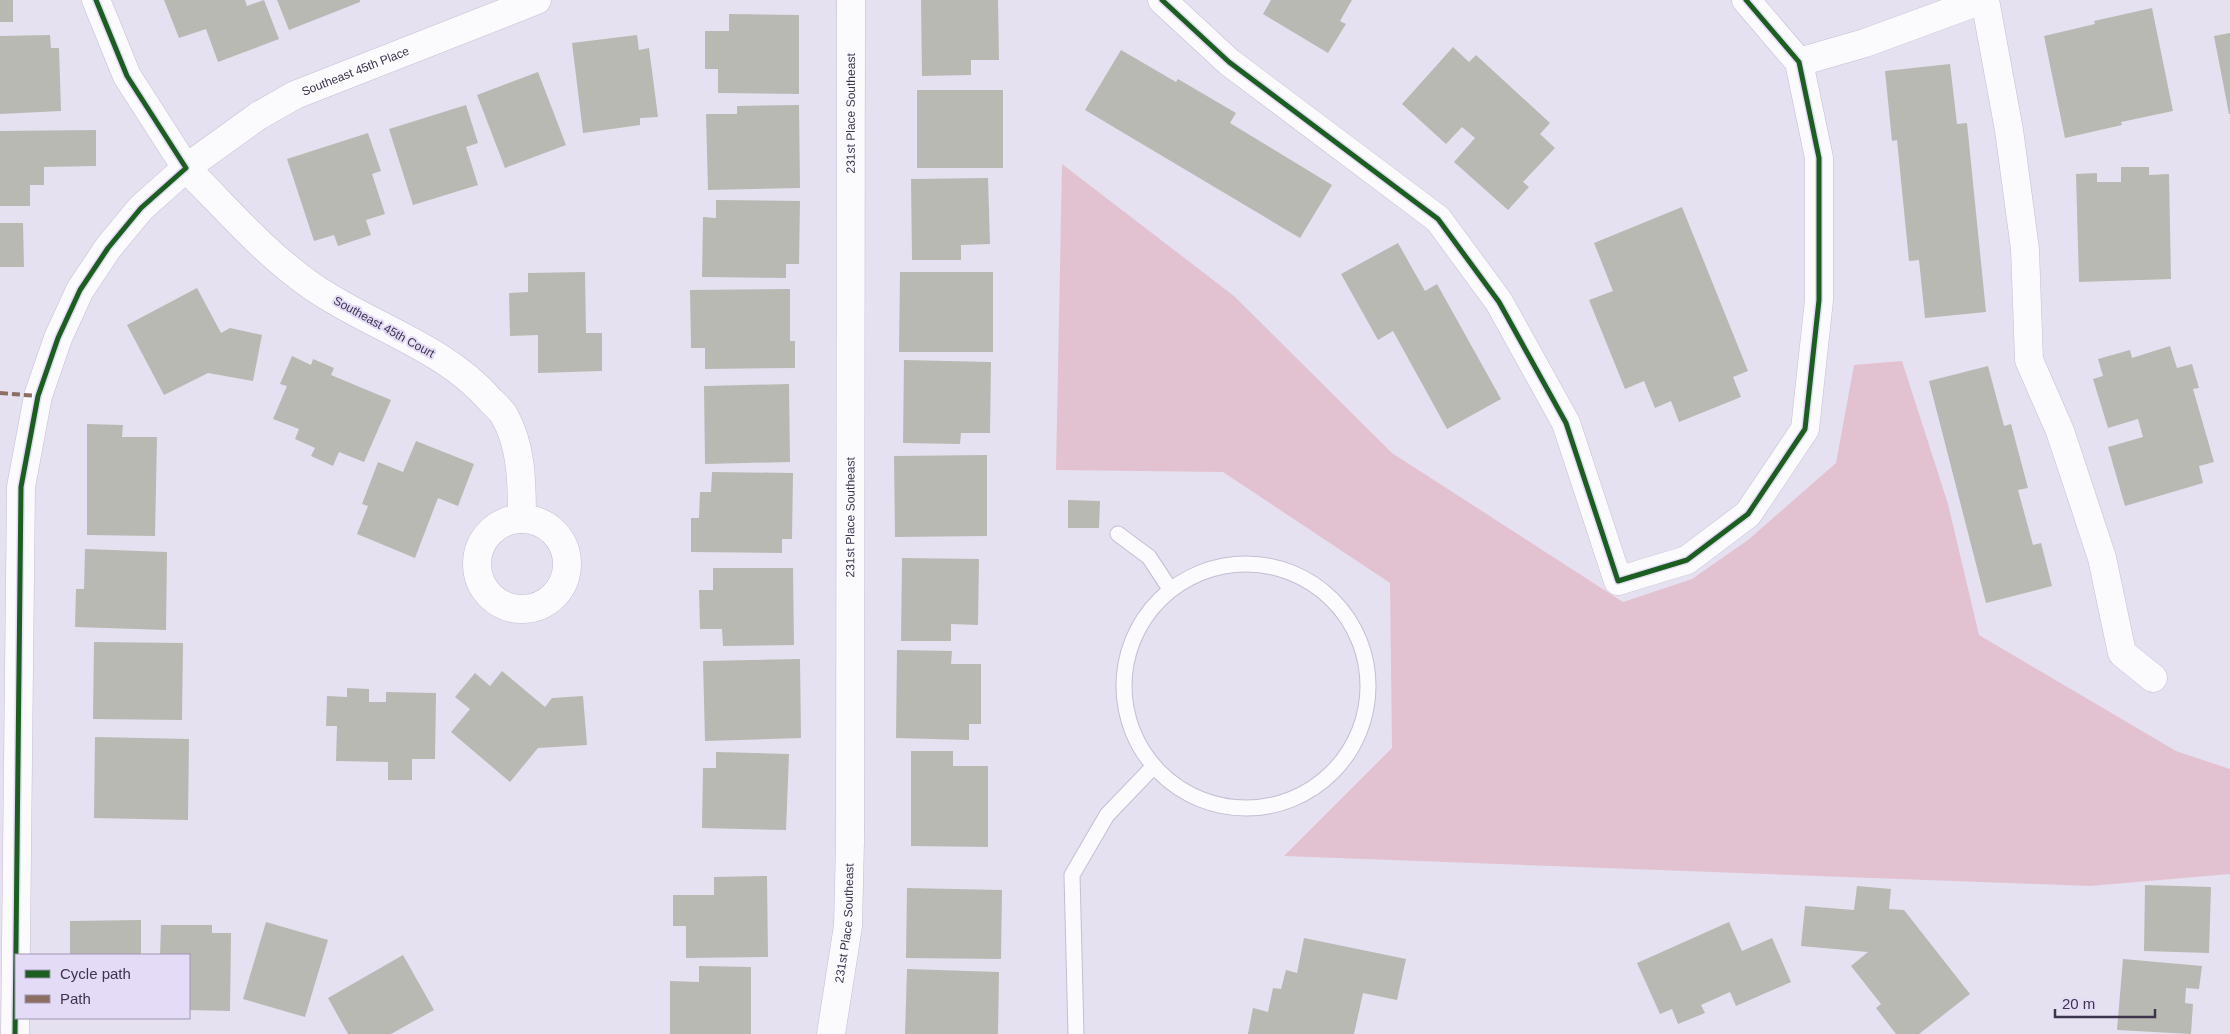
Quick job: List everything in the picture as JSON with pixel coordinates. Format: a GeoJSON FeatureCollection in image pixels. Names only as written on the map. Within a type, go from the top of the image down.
{"type":"FeatureCollection","features":[{"type":"Feature","properties":{"kind":"street","name":"Southeast 45th Court"},"geometry":{"type":"LineString","coordinates":[[96,0],[127,76],[186,168],[264,248],[314,287],[445,361],[479,386],[504,415],[516,448],[522,474],[522,519]]}},
{"type":"Feature","properties":{"kind":"street","name":"Southeast 45th Place"},"geometry":{"type":"LineString","coordinates":[[16,954],[21,487],[38,396],[58,338],[80,290],[108,248],[141,208],[186,168],[258,116],[295,95],[537,0]]}},
{"type":"Feature","properties":{"kind":"street","name":"231st Place Southeast"},"geometry":{"type":"LineString","coordinates":[[831,1034],[848,926],[850,842],[851,0]]}},
{"type":"Feature","properties":{"kind":"street"},"geometry":{"type":"LineString","coordinates":[[1162,0],[1229,62],[1438,219],[1499,302],[1566,423],[1618,580],[1687,560],[1748,514],[1805,429],[1819,300],[1819,158],[1799,62],[1746,0]]}},
{"type":"Feature","properties":{"kind":"street"},"geometry":{"type":"LineString","coordinates":[[1799,62],[1865,44],[1983,0],[2009,130],[2025,249],[2029,360],[2060,431],[2102,558],[2122,653],[2153,678]]}},
{"type":"Feature","properties":{"kind":"street","name":"Southeast 45th Place"},"geometry":{"type":"LineString","coordinates":[[15,1019],[15,1034]]}},
{"type":"Feature","properties":{"kind":"lane"},"geometry":{"type":"LineString","coordinates":[[1118,534],[1148,557],[1170,589]]}},
{"type":"Feature","properties":{"kind":"lane"},"geometry":{"type":"LineString","coordinates":[[1245,563],[1284,569],[1320,587],[1348,617],[1366,654],[1369,696],[1360,736],[1337,770],[1304,795],[1296,798],[1265,808],[1224,808],[1185,793],[1153,767],[1132,733],[1123,694],[1127,655],[1143,618],[1170,589],[1206,570],[1245,563]]}},
{"type":"Feature","properties":{"kind":"lane"},"geometry":{"type":"LineString","coordinates":[[1076,1034],[1072,875],[1107,815],[1153,767]]}},
{"type":"Feature","properties":{"kind":"shaded area"},"geometry":{"type":"Polygon","coordinates":[[[1062,164],[1234,296],[1392,453],[1623,602],[1692,579],[1748,540],[1836,463],[1854,365],[1902,361],[1948,504],[1979,635],[2176,751],[2230,769],[2230,874],[2090,886],[1284,856],[1392,748],[1390,583],[1223,472],[1056,470],[1062,164]]]}},
{"type":"Feature","properties":{"kind":"building"},"geometry":{"type":"Polygon","coordinates":[[[0,0],[13,0],[13,22],[0,22],[0,0]]]}},
{"type":"Feature","properties":{"kind":"building"},"geometry":{"type":"Polygon","coordinates":[[[164,0],[245,0],[247,6],[264,0],[279,39],[218,62],[206,29],[179,38],[164,0]]]}},
{"type":"Feature","properties":{"kind":"building"},"geometry":{"type":"Polygon","coordinates":[[[277,0],[360,0],[360,2],[289,30],[277,0]]]}},
{"type":"Feature","properties":{"kind":"building"},"geometry":{"type":"Polygon","coordinates":[[[921,0],[998,0],[999,60],[971,60],[971,75],[922,76],[921,0]]]}},
{"type":"Feature","properties":{"kind":"building"},"geometry":{"type":"Polygon","coordinates":[[[1271,0],[1352,0],[1340,21],[1346,24],[1328,53],[1263,14],[1271,0]]]}},
{"type":"Feature","properties":{"kind":"building"},"geometry":{"type":"Polygon","coordinates":[[[2152,8],[2173,111],[2121,122],[2122,125],[2065,138],[2044,36],[2095,24],[2094,21],[2152,8]]]}},
{"type":"Feature","properties":{"kind":"building"},"geometry":{"type":"Polygon","coordinates":[[[729,14],[799,15],[799,94],[718,93],[718,69],[705,69],[705,31],[729,31],[729,14]]]}},
{"type":"Feature","properties":{"kind":"building"},"geometry":{"type":"Polygon","coordinates":[[[2230,33],[2230,114],[2229,114],[2214,36],[2230,33]]]}},
{"type":"Feature","properties":{"kind":"building"},"geometry":{"type":"Polygon","coordinates":[[[50,35],[51,48],[59,48],[61,111],[0,114],[0,36],[50,35]]]}},
{"type":"Feature","properties":{"kind":"building"},"geometry":{"type":"Polygon","coordinates":[[[637,35],[639,50],[649,48],[658,117],[640,118],[640,125],[583,133],[572,43],[637,35]]]}},
{"type":"Feature","properties":{"kind":"building"},"geometry":{"type":"Polygon","coordinates":[[[1453,47],[1469,62],[1476,55],[1550,123],[1540,134],[1555,148],[1523,182],[1529,187],[1508,210],[1454,162],[1475,138],[1462,127],[1446,144],[1402,104],[1453,47]]]}},
{"type":"Feature","properties":{"kind":"building"},"geometry":{"type":"Polygon","coordinates":[[[1121,50],[1176,82],[1178,79],[1236,113],[1230,123],[1332,185],[1300,238],[1085,110],[1121,50]]]}},
{"type":"Feature","properties":{"kind":"building"},"geometry":{"type":"Polygon","coordinates":[[[1950,64],[1957,124],[1967,123],[1986,312],[1925,318],[1919,260],[1909,261],[1897,140],[1892,141],[1885,71],[1950,64]]]}},
{"type":"Feature","properties":{"kind":"building"},"geometry":{"type":"Polygon","coordinates":[[[538,72],[566,145],[505,168],[477,95],[538,72]]]}},
{"type":"Feature","properties":{"kind":"building"},"geometry":{"type":"Polygon","coordinates":[[[917,90],[1003,90],[1003,168],[917,168],[917,90]]]}},
{"type":"Feature","properties":{"kind":"building"},"geometry":{"type":"Polygon","coordinates":[[[466,105],[478,143],[466,147],[478,185],[413,205],[389,129],[466,105]]]}},
{"type":"Feature","properties":{"kind":"building"},"geometry":{"type":"Polygon","coordinates":[[[799,105],[800,188],[708,190],[706,114],[737,114],[737,106],[799,105]]]}},
{"type":"Feature","properties":{"kind":"building"},"geometry":{"type":"Polygon","coordinates":[[[96,130],[96,166],[44,167],[44,185],[30,185],[30,206],[0,206],[0,131],[96,130]]]}},
{"type":"Feature","properties":{"kind":"building"},"geometry":{"type":"Polygon","coordinates":[[[368,133],[381,171],[372,174],[385,214],[366,220],[371,235],[338,246],[334,235],[314,241],[287,159],[368,133]]]}},
{"type":"Feature","properties":{"kind":"building"},"geometry":{"type":"Polygon","coordinates":[[[2121,167],[2149,167],[2149,175],[2169,174],[2171,279],[2079,282],[2076,174],[2097,173],[2097,182],[2121,182],[2121,167]]]}},
{"type":"Feature","properties":{"kind":"building"},"geometry":{"type":"Polygon","coordinates":[[[988,178],[990,244],[961,245],[961,260],[912,260],[911,179],[988,178]]]}},
{"type":"Feature","properties":{"kind":"building"},"geometry":{"type":"Polygon","coordinates":[[[716,200],[800,201],[799,264],[786,264],[786,278],[702,277],[703,217],[716,218],[716,200]]]}},
{"type":"Feature","properties":{"kind":"building"},"geometry":{"type":"Polygon","coordinates":[[[1682,207],[1748,371],[1733,377],[1741,397],[1679,422],[1671,401],[1655,408],[1644,381],[1625,389],[1589,300],[1613,291],[1594,243],[1682,207]]]}},
{"type":"Feature","properties":{"kind":"building"},"geometry":{"type":"Polygon","coordinates":[[[0,223],[23,223],[24,267],[0,267],[0,223]]]}},
{"type":"Feature","properties":{"kind":"building"},"geometry":{"type":"Polygon","coordinates":[[[1398,243],[1425,291],[1437,284],[1501,399],[1447,429],[1393,331],[1378,340],[1341,274],[1398,243]]]}},
{"type":"Feature","properties":{"kind":"building"},"geometry":{"type":"Polygon","coordinates":[[[585,272],[586,333],[602,333],[602,371],[538,373],[538,335],[510,336],[509,293],[528,292],[528,273],[585,272]]]}},
{"type":"Feature","properties":{"kind":"building"},"geometry":{"type":"Polygon","coordinates":[[[900,272],[993,272],[993,352],[899,352],[900,272]]]}},
{"type":"Feature","properties":{"kind":"building"},"geometry":{"type":"Polygon","coordinates":[[[197,288],[221,333],[230,328],[262,335],[253,381],[208,373],[164,395],[127,325],[197,288]]]}},
{"type":"Feature","properties":{"kind":"building"},"geometry":{"type":"Polygon","coordinates":[[[790,289],[790,341],[795,341],[795,368],[705,369],[705,348],[691,348],[690,290],[790,289]]]}},
{"type":"Feature","properties":{"kind":"building"},"geometry":{"type":"Polygon","coordinates":[[[2170,346],[2177,368],[2192,364],[2199,388],[2193,389],[2214,462],[2199,466],[2203,483],[2125,506],[2108,447],[2143,437],[2138,419],[2108,428],[2093,379],[2103,376],[2098,359],[2130,350],[2132,358],[2170,346]]]}},
{"type":"Feature","properties":{"kind":"building"},"geometry":{"type":"Polygon","coordinates":[[[292,356],[311,365],[313,359],[334,368],[331,375],[391,400],[364,462],[339,452],[333,466],[311,456],[315,448],[295,439],[299,429],[273,419],[287,386],[280,384],[292,356]]]}},
{"type":"Feature","properties":{"kind":"building"},"geometry":{"type":"Polygon","coordinates":[[[904,360],[991,362],[990,433],[961,433],[960,444],[903,443],[904,360]]]}},
{"type":"Feature","properties":{"kind":"building"},"geometry":{"type":"Polygon","coordinates":[[[1988,366],[2004,426],[2011,424],[2028,488],[2018,490],[2033,545],[2041,543],[2052,586],[1986,603],[1929,381],[1988,366]]]}},
{"type":"Feature","properties":{"kind":"building"},"geometry":{"type":"Polygon","coordinates":[[[789,384],[790,462],[705,464],[704,386],[789,384]]]}},
{"type":"Feature","properties":{"kind":"building"},"geometry":{"type":"Polygon","coordinates":[[[87,424],[123,425],[122,437],[157,437],[155,536],[87,535],[87,424]]]}},
{"type":"Feature","properties":{"kind":"building"},"geometry":{"type":"Polygon","coordinates":[[[416,441],[474,464],[458,506],[438,498],[415,558],[357,534],[368,506],[362,504],[378,462],[403,472],[416,441]]]}},
{"type":"Feature","properties":{"kind":"building"},"geometry":{"type":"Polygon","coordinates":[[[987,455],[987,536],[895,537],[894,456],[987,455]]]}},
{"type":"Feature","properties":{"kind":"building"},"geometry":{"type":"Polygon","coordinates":[[[712,472],[793,473],[792,539],[782,539],[782,553],[691,552],[691,518],[699,518],[700,492],[711,492],[712,472]]]}},
{"type":"Feature","properties":{"kind":"building"},"geometry":{"type":"Polygon","coordinates":[[[1068,500],[1100,501],[1099,528],[1068,528],[1068,500]]]}},
{"type":"Feature","properties":{"kind":"building"},"geometry":{"type":"Polygon","coordinates":[[[85,549],[167,552],[166,630],[75,627],[76,589],[84,589],[85,549]]]}},
{"type":"Feature","properties":{"kind":"building"},"geometry":{"type":"Polygon","coordinates":[[[902,558],[979,559],[978,625],[951,624],[951,641],[901,641],[902,558]]]}},
{"type":"Feature","properties":{"kind":"building"},"geometry":{"type":"Polygon","coordinates":[[[713,568],[793,568],[794,645],[723,646],[722,629],[700,629],[699,590],[713,590],[713,568]]]}},
{"type":"Feature","properties":{"kind":"building"},"geometry":{"type":"Polygon","coordinates":[[[94,642],[183,643],[182,720],[93,719],[94,642]]]}},
{"type":"Feature","properties":{"kind":"building"},"geometry":{"type":"Polygon","coordinates":[[[897,650],[952,651],[951,664],[981,664],[981,724],[969,724],[969,740],[896,738],[897,650]]]}},
{"type":"Feature","properties":{"kind":"building"},"geometry":{"type":"Polygon","coordinates":[[[800,659],[801,738],[705,741],[703,661],[800,659]]]}},
{"type":"Feature","properties":{"kind":"building"},"geometry":{"type":"Polygon","coordinates":[[[502,671],[545,707],[552,698],[583,696],[587,745],[538,748],[510,782],[451,732],[470,709],[455,697],[475,673],[490,686],[502,671]]]}},
{"type":"Feature","properties":{"kind":"building"},"geometry":{"type":"Polygon","coordinates":[[[347,688],[369,689],[369,702],[386,702],[386,692],[436,693],[435,759],[412,759],[412,780],[388,780],[388,762],[336,761],[337,726],[326,726],[327,696],[347,697],[347,688]]]}},
{"type":"Feature","properties":{"kind":"building"},"geometry":{"type":"Polygon","coordinates":[[[95,737],[189,739],[188,820],[94,818],[95,737]]]}},
{"type":"Feature","properties":{"kind":"building"},"geometry":{"type":"Polygon","coordinates":[[[911,751],[953,751],[953,766],[988,766],[988,847],[911,846],[911,751]]]}},
{"type":"Feature","properties":{"kind":"building"},"geometry":{"type":"Polygon","coordinates":[[[716,752],[789,754],[786,830],[702,828],[703,768],[716,768],[716,752]]]}},
{"type":"Feature","properties":{"kind":"building"},"geometry":{"type":"Polygon","coordinates":[[[767,876],[768,957],[686,958],[686,926],[673,926],[673,895],[714,895],[714,877],[767,876]]]}},
{"type":"Feature","properties":{"kind":"building"},"geometry":{"type":"Polygon","coordinates":[[[2145,885],[2211,887],[2209,953],[2144,951],[2145,885]]]}},
{"type":"Feature","properties":{"kind":"building"},"geometry":{"type":"Polygon","coordinates":[[[1857,886],[1891,889],[1889,909],[1904,910],[1970,994],[1919,1034],[1896,1034],[1876,1008],[1881,1004],[1851,966],[1868,952],[1801,946],[1805,906],[1854,910],[1857,886]]]}},
{"type":"Feature","properties":{"kind":"building"},"geometry":{"type":"Polygon","coordinates":[[[907,888],[1002,890],[1001,959],[906,958],[907,888]]]}},
{"type":"Feature","properties":{"kind":"building"},"geometry":{"type":"Polygon","coordinates":[[[141,920],[141,954],[70,954],[70,921],[141,920]]]}},
{"type":"Feature","properties":{"kind":"building"},"geometry":{"type":"Polygon","coordinates":[[[266,922],[328,940],[305,1017],[243,999],[266,922]]]}},
{"type":"Feature","properties":{"kind":"building"},"geometry":{"type":"Polygon","coordinates":[[[1729,922],[1742,951],[1772,938],[1791,982],[1736,1006],[1730,992],[1701,1005],[1705,1013],[1678,1024],[1672,1009],[1660,1014],[1637,963],[1729,922]]]}},
{"type":"Feature","properties":{"kind":"building"},"geometry":{"type":"Polygon","coordinates":[[[161,925],[212,925],[212,933],[231,933],[230,1011],[190,1010],[190,954],[160,954],[161,925]]]}},
{"type":"Feature","properties":{"kind":"building"},"geometry":{"type":"Polygon","coordinates":[[[1304,938],[1406,959],[1397,1000],[1363,993],[1354,1034],[1248,1034],[1253,1008],[1268,1012],[1273,988],[1281,989],[1286,970],[1297,973],[1304,938]]]}},
{"type":"Feature","properties":{"kind":"building"},"geometry":{"type":"Polygon","coordinates":[[[403,955],[434,1010],[391,1034],[348,1034],[328,998],[403,955]]]}},
{"type":"Feature","properties":{"kind":"building"},"geometry":{"type":"Polygon","coordinates":[[[2123,959],[2202,966],[2199,989],[2186,988],[2185,1003],[2193,1004],[2191,1034],[2117,1030],[2123,959]]]}},
{"type":"Feature","properties":{"kind":"building"},"geometry":{"type":"Polygon","coordinates":[[[699,966],[751,967],[751,1034],[670,1034],[670,981],[699,982],[699,966]]]}},
{"type":"Feature","properties":{"kind":"building"},"geometry":{"type":"Polygon","coordinates":[[[907,969],[999,972],[998,1034],[905,1034],[907,969]]]}},
{"type":"Feature","properties":{"kind":"marked path"},"geometry":{"type":"LineString","coordinates":[[0,393],[38,396]]}},
{"type":"Feature","properties":{"kind":"cycle path"},"geometry":{"type":"LineString","coordinates":[[16,954],[21,487],[38,396],[58,338],[80,290],[108,248],[141,208],[186,168],[127,76],[96,0]]}},
{"type":"Feature","properties":{"kind":"cycle path"},"geometry":{"type":"LineString","coordinates":[[1162,0],[1229,62],[1438,219],[1499,302],[1566,423],[1618,581],[1687,560],[1748,514],[1805,429],[1819,300],[1819,158],[1799,62],[1746,0]]}},
{"type":"Feature","properties":{"kind":"cycle path"},"geometry":{"type":"LineString","coordinates":[[15,1019],[15,1034]]}}]}
